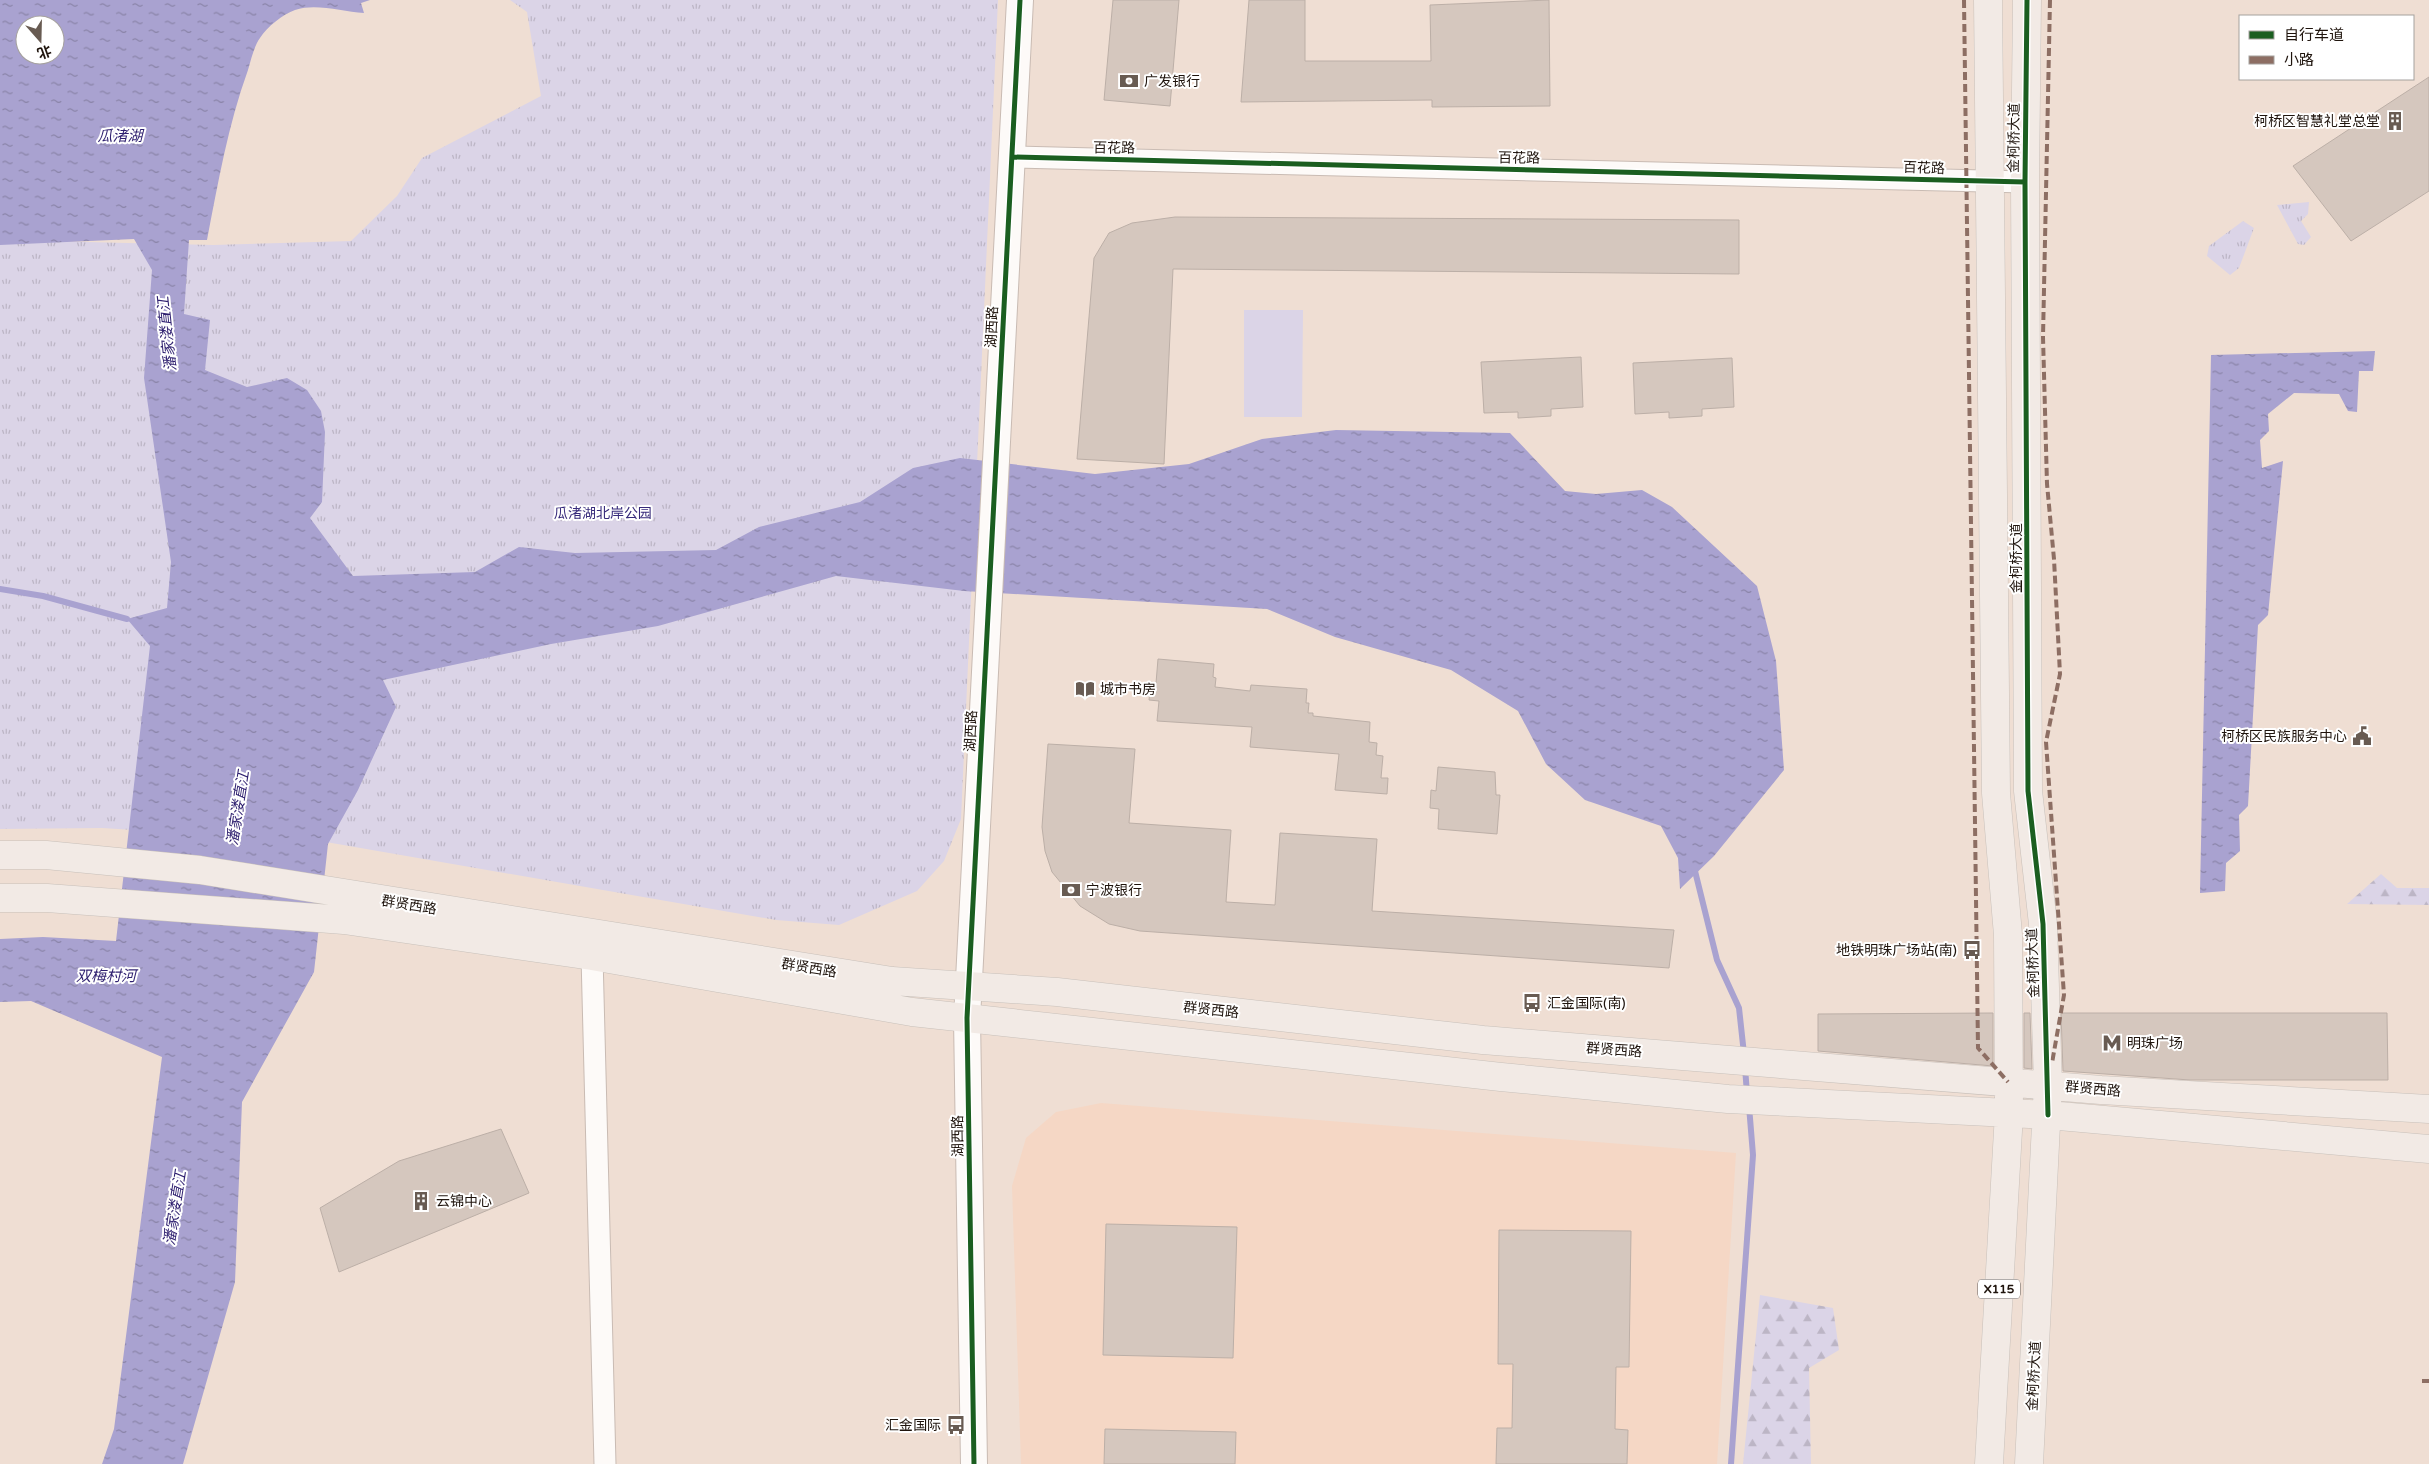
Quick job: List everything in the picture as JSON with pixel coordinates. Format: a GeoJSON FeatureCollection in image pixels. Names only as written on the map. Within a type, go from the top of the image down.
{"type":"FeatureCollection","features":[{"type":"Feature","properties":{"kind":"main road","name":"金柯桥大道"},"geometry":{"type":"LineString","coordinates":[[1988,0],[1996,793],[2008,935],[2009,1113],[1989,1464]]}},
{"type":"Feature","properties":{"kind":"main road","name":"金柯桥大道"},"geometry":{"type":"LineString","coordinates":[[2027,0],[2025,182],[2028,791],[2043,924],[2048,1085],[2048,1115],[2029,1464]]}},
{"type":"Feature","properties":{"kind":"main road","name":"群贤西路"},"geometry":{"type":"LineString","coordinates":[[0,855],[46,855],[200,870],[892,981],[1057,992],[1483,1040],[2048,1085],[2429,1109]]}},
{"type":"Feature","properties":{"kind":"main road","name":"群贤西路"},"geometry":{"type":"LineString","coordinates":[[0,898],[47,898],[344,920],[592,956],[912,1012],[1500,1077],[1728,1099],[2048,1115],[2429,1149]]}},
{"type":"Feature","properties":{"kind":"street","name":"湖西路"},"geometry":{"type":"LineString","coordinates":[[974,1464],[968,986],[1020,0]]}},
{"type":"Feature","properties":{"kind":"street","name":"百花路"},"geometry":{"type":"LineString","coordinates":[[1012,157],[2025,182]]}},
{"type":"Feature","properties":{"kind":"street"},"geometry":{"type":"LineString","coordinates":[[592,956],[605,1464]]}},
{"type":"Feature","properties":{"kind":"shaded area"},"geometry":{"type":"Polygon","coordinates":[[[1101,1103],[1736,1153],[1717,1464],[1021,1464],[1012,1186],[1026,1138],[1056,1112],[1101,1103]]]}},
{"type":"Feature","properties":{"kind":"green space","name":"瓜渚湖北岸公园"},"geometry":{"type":"Polygon","coordinates":[[[510,0],[998,0],[961,819],[944,861],[917,891],[839,925],[776,920],[326,842],[102,828],[0,829],[0,240],[213,245],[351,241],[397,196],[422,158],[541,96],[527,12],[510,0]]]}},
{"type":"Feature","properties":{"kind":"green space"},"geometry":{"type":"Polygon","coordinates":[[[2309,202],[2308,214],[2301,221],[2311,237],[2304,245],[2298,244],[2277,205],[2309,202]]]}},
{"type":"Feature","properties":{"kind":"green space"},"geometry":{"type":"Polygon","coordinates":[[[2243,221],[2254,228],[2239,268],[2230,275],[2207,256],[2209,246],[2243,221]]]}},
{"type":"Feature","properties":{"kind":"green space"},"geometry":{"type":"Polygon","coordinates":[[[1244,310],[1303,310],[1302,417],[1244,417],[1244,310]]]}},
{"type":"Feature","properties":{"kind":"green space"},"geometry":{"type":"Polygon","coordinates":[[[2381,874],[2397,888],[2429,888],[2429,905],[2347,904],[2381,874]]]}},
{"type":"Feature","properties":{"kind":"green space"},"geometry":{"type":"Polygon","coordinates":[[[1760,1295],[1833,1308],[1839,1350],[1809,1368],[1811,1464],[1743,1464],[1760,1295]]]}},
{"type":"Feature","properties":{"kind":"water"},"geometry":{"type":"Polygon","coordinates":[[[0,0],[370,0],[361,3],[364,13],[312,7],[295,10],[276,21],[258,41],[229,133],[207,240],[189,240],[184,314],[210,320],[205,370],[247,387],[287,378],[307,390],[321,411],[325,432],[322,502],[310,518],[353,576],[475,572],[519,547],[575,553],[716,550],[759,527],[860,502],[913,468],[960,458],[1095,474],[1189,464],[1262,439],[1336,430],[1510,433],[1565,491],[1596,494],[1642,490],[1672,507],[1757,586],[1776,661],[1784,770],[1714,856],[1680,889],[1678,858],[1661,826],[1585,800],[1546,764],[1518,711],[1451,670],[1335,637],[1267,609],[964,591],[836,576],[658,626],[551,644],[383,680],[396,707],[358,790],[328,844],[314,972],[242,1102],[235,1282],[183,1464],[102,1464],[114,1429],[162,1057],[31,1001],[0,1002],[0,939],[43,937],[116,941],[150,646],[127,619],[167,608],[171,562],[144,378],[152,270],[134,239],[0,245],[0,0]]]}},
{"type":"Feature","properties":{"kind":"water"},"geometry":{"type":"Polygon","coordinates":[[[2375,351],[2373,371],[2359,371],[2357,412],[2348,411],[2339,394],[2294,393],[2268,414],[2269,431],[2260,440],[2262,468],[2283,461],[2268,615],[2258,625],[2248,806],[2239,815],[2240,851],[2226,863],[2225,891],[2200,893],[2211,355],[2375,351]]]}},
{"type":"Feature","properties":{"kind":"building"},"geometry":{"type":"Polygon","coordinates":[[[1113,0],[1179,0],[1170,106],[1104,100],[1113,0]]]}},
{"type":"Feature","properties":{"kind":"building"},"geometry":{"type":"Polygon","coordinates":[[[1249,0],[1305,0],[1305,61],[1431,61],[1430,5],[1549,0],[1550,106],[1432,107],[1432,100],[1241,102],[1249,0]]]}},
{"type":"Feature","properties":{"kind":"building","name":"柯桥区智慧礼堂总堂"},"geometry":{"type":"Polygon","coordinates":[[[2429,77],[2429,191],[2351,241],[2293,166],[2429,77]]]}},
{"type":"Feature","properties":{"kind":"building"},"geometry":{"type":"Polygon","coordinates":[[[1175,217],[1739,220],[1739,274],[1173,269],[1164,464],[1077,459],[1094,258],[1109,233],[1132,223],[1175,217]]]}},
{"type":"Feature","properties":{"kind":"building"},"geometry":{"type":"Polygon","coordinates":[[[1581,357],[1583,407],[1551,409],[1551,416],[1518,418],[1518,412],[1484,413],[1481,362],[1581,357]]]}},
{"type":"Feature","properties":{"kind":"building"},"geometry":{"type":"Polygon","coordinates":[[[1732,358],[1734,407],[1702,409],[1702,416],[1669,418],[1669,412],[1635,414],[1633,363],[1732,358]]]}},
{"type":"Feature","properties":{"kind":"building"},"geometry":{"type":"Polygon","coordinates":[[[1158,659],[1214,664],[1213,677],[1216,678],[1215,687],[1250,691],[1251,685],[1307,689],[1306,703],[1309,703],[1308,713],[1313,713],[1313,716],[1370,722],[1369,742],[1377,743],[1376,755],[1383,756],[1381,778],[1388,778],[1387,794],[1335,790],[1339,754],[1250,747],[1252,727],[1157,721],[1159,701],[1149,700],[1151,682],[1156,683],[1158,659]]]}},
{"type":"Feature","properties":{"kind":"building"},"geometry":{"type":"Polygon","coordinates":[[[1048,744],[1135,749],[1129,823],[1231,830],[1226,902],[1275,905],[1280,833],[1377,839],[1372,911],[1674,930],[1669,968],[1140,931],[1109,924],[1080,906],[1052,872],[1045,851],[1042,827],[1048,744]]]}},
{"type":"Feature","properties":{"kind":"building"},"geometry":{"type":"Polygon","coordinates":[[[1438,767],[1495,772],[1496,795],[1500,795],[1497,834],[1438,829],[1439,809],[1430,808],[1431,790],[1436,791],[1438,767]]]}},
{"type":"Feature","properties":{"kind":"building"},"geometry":{"type":"Polygon","coordinates":[[[1993,1013],[1993,1066],[1818,1051],[1818,1014],[1993,1013]]]}},
{"type":"Feature","properties":{"kind":"building"},"geometry":{"type":"Polygon","coordinates":[[[2024,1013],[2030,1013],[2032,1069],[2024,1068],[2024,1013]]]}},
{"type":"Feature","properties":{"kind":"building"},"geometry":{"type":"Polygon","coordinates":[[[2061,1013],[2387,1013],[2388,1080],[2190,1080],[2063,1071],[2061,1013]]]}},
{"type":"Feature","properties":{"kind":"building","name":"云锦中心"},"geometry":{"type":"Polygon","coordinates":[[[501,1129],[529,1193],[339,1272],[320,1208],[399,1161],[501,1129]]]}},
{"type":"Feature","properties":{"kind":"building"},"geometry":{"type":"Polygon","coordinates":[[[1106,1224],[1237,1227],[1233,1358],[1103,1355],[1106,1224]]]}},
{"type":"Feature","properties":{"kind":"building"},"geometry":{"type":"Polygon","coordinates":[[[1499,1230],[1631,1231],[1629,1367],[1616,1367],[1615,1429],[1628,1430],[1627,1464],[1496,1464],[1497,1428],[1512,1428],[1513,1364],[1498,1364],[1499,1230]]]}},
{"type":"Feature","properties":{"kind":"building"},"geometry":{"type":"Polygon","coordinates":[[[1105,1429],[1236,1432],[1235,1464],[1104,1464],[1105,1429]]]}},
{"type":"Feature","properties":{"kind":"waterway"},"geometry":{"type":"LineString","coordinates":[[0,589],[43,596],[127,619]]}},
{"type":"Feature","properties":{"kind":"waterway"},"geometry":{"type":"LineString","coordinates":[[1694,867],[1717,960],[1739,1008],[1744,1054]]}},
{"type":"Feature","properties":{"kind":"waterway"},"geometry":{"type":"LineString","coordinates":[[1745,1067],[1747,1094]]}},
{"type":"Feature","properties":{"kind":"waterway"},"geometry":{"type":"LineString","coordinates":[[1731,1464],[1753,1155],[1749,1106]]}},
{"type":"Feature","properties":{"kind":"marked path"},"geometry":{"type":"LineString","coordinates":[[1964,0],[1978,1048],[2008,1082]]}},
{"type":"Feature","properties":{"kind":"marked path"},"geometry":{"type":"LineString","coordinates":[[2050,0],[2043,337],[2047,484],[2054,559],[2060,674],[2046,742],[2064,995],[2052,1063]]}},
{"type":"Feature","properties":{"kind":"marked path"},"geometry":{"type":"LineString","coordinates":[[2422,1381],[2429,1381]]}},
{"type":"Feature","properties":{"kind":"cycle path"},"geometry":{"type":"LineString","coordinates":[[974,1464],[967,1018],[1020,0]]}},
{"type":"Feature","properties":{"kind":"cycle path"},"geometry":{"type":"LineString","coordinates":[[2027,0],[2025,182],[2028,791],[2043,924],[2048,1115]]}},
{"type":"Feature","properties":{"kind":"cycle path"},"geometry":{"type":"LineString","coordinates":[[1012,157],[2025,182]]}},
{"type":"Feature","properties":{"kind":"place","name":"广发银行"},"geometry":{"type":"Point","coordinates":[1129,81]}},
{"type":"Feature","properties":{"kind":"place","name":"柯桥区智慧礼堂总堂"},"geometry":{"type":"Point","coordinates":[2395,121]}},
{"type":"Feature","properties":{"kind":"place","name":"城市书房"},"geometry":{"type":"Point","coordinates":[1085,689]}},
{"type":"Feature","properties":{"kind":"place","name":"柯桥区民族服务中心"},"geometry":{"type":"Point","coordinates":[2362,736]}},
{"type":"Feature","properties":{"kind":"place","name":"宁波银行"},"geometry":{"type":"Point","coordinates":[1071,890]}},
{"type":"Feature","properties":{"kind":"place","name":"地铁明珠广场站(南)"},"geometry":{"type":"Point","coordinates":[1972,950]}},
{"type":"Feature","properties":{"kind":"place","name":"汇金国际(南)"},"geometry":{"type":"Point","coordinates":[1532,1003]}},
{"type":"Feature","properties":{"kind":"place","name":"明珠广场"},"geometry":{"type":"Point","coordinates":[2112,1043]}},
{"type":"Feature","properties":{"kind":"place","name":"云锦中心"},"geometry":{"type":"Point","coordinates":[421,1201]}},
{"type":"Feature","properties":{"kind":"place","name":"汇金国际"},"geometry":{"type":"Point","coordinates":[956,1425]}},
{"type":"Feature","properties":{"kind":"water label","name":"瓜渚湖"},"geometry":{"type":"Point","coordinates":[120,136]}},
{"type":"Feature","properties":{"kind":"water label","name":"潘家溇直江"},"geometry":{"type":"Point","coordinates":[167,334]}},
{"type":"Feature","properties":{"kind":"water label","name":"潘家溇直江"},"geometry":{"type":"Point","coordinates":[238,808]}},
{"type":"Feature","properties":{"kind":"water label","name":"双梅村河"},"geometry":{"type":"Point","coordinates":[106,976]}},
{"type":"Feature","properties":{"kind":"water label","name":"潘家溇直江"},"geometry":{"type":"Point","coordinates":[175,1208]}}]}
